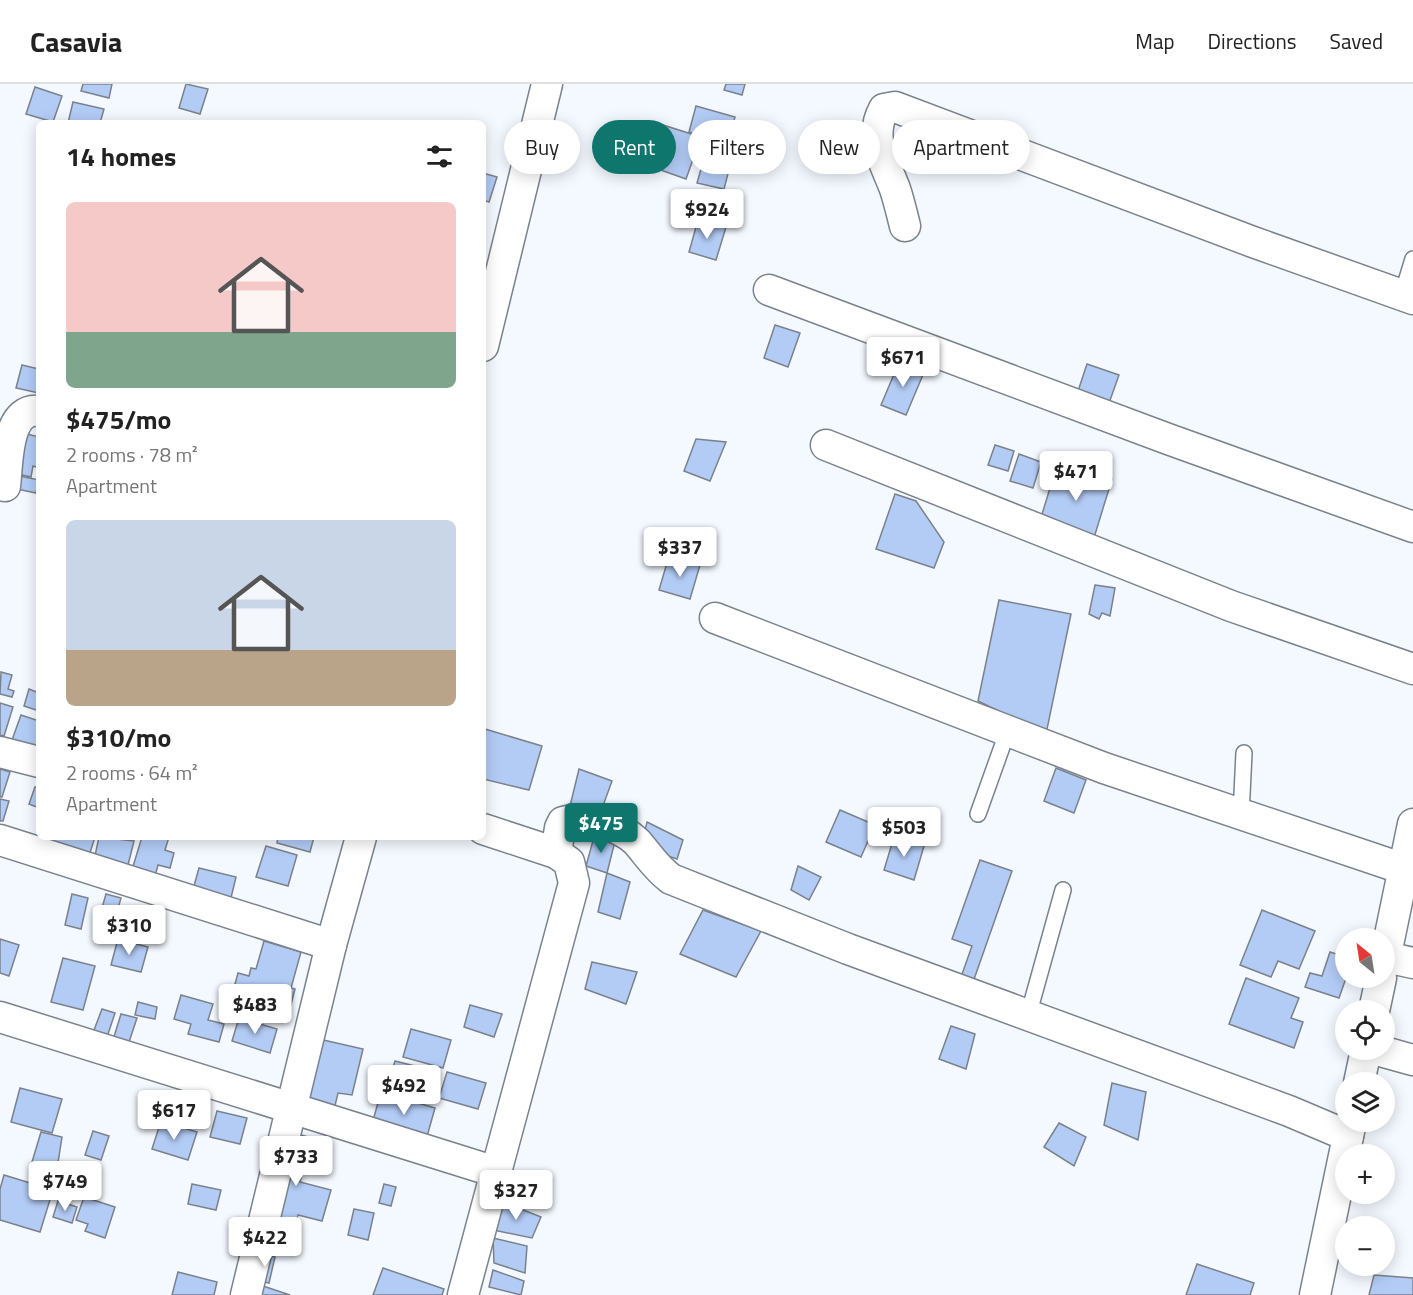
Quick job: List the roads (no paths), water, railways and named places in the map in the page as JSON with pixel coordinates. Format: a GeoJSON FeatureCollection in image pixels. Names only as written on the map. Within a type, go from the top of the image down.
{"type":"FeatureCollection","features":[{"type":"Feature","properties":{"kind":"street"},"geometry":{"type":"LineString","coordinates":[[486,320],[491,277],[547,84]]}},
{"type":"Feature","properties":{"kind":"street"},"geometry":{"type":"LineString","coordinates":[[905,226],[894,188],[883,166],[876,133],[878,120],[884,109],[895,107],[1199,223],[1407,297]]}},
{"type":"Feature","properties":{"kind":"street"},"geometry":{"type":"LineString","coordinates":[[769,290],[1168,439],[1413,526]]}},
{"type":"Feature","properties":{"kind":"street"},"geometry":{"type":"LineString","coordinates":[[5,486],[15,425],[20,415],[30,410],[36,411]]}},
{"type":"Feature","properties":{"kind":"street"},"geometry":{"type":"LineString","coordinates":[[826,445],[1231,606],[1413,669]]}},
{"type":"Feature","properties":{"kind":"street"},"geometry":{"type":"LineString","coordinates":[[715,618],[1104,768],[1241,815],[1407,866]]}},
{"type":"Feature","properties":{"kind":"street"},"geometry":{"type":"LineString","coordinates":[[0,752],[36,761]]}},
{"type":"Feature","properties":{"kind":"street"},"geometry":{"type":"LineString","coordinates":[[556,853],[563,822],[590,820],[620,831],[635,840],[656,869],[671,879],[1028,1016],[1289,1111],[1335,1125]]}},
{"type":"Feature","properties":{"kind":"street"},"geometry":{"type":"LineString","coordinates":[[1395,940],[1413,824]]}},
{"type":"Feature","properties":{"kind":"street"},"geometry":{"type":"LineString","coordinates":[[463,1295],[574,883],[568,862],[556,853],[486,830]]}},
{"type":"Feature","properties":{"kind":"street"},"geometry":{"type":"LineString","coordinates":[[0,840],[331,945]]}},
{"type":"Feature","properties":{"kind":"street"},"geometry":{"type":"LineString","coordinates":[[246,1295],[331,945],[360,840]]}},
{"type":"Feature","properties":{"kind":"street"},"geometry":{"type":"LineString","coordinates":[[0,1017],[496,1172]]}},
{"type":"Feature","properties":{"kind":"street"},"geometry":{"type":"LineString","coordinates":[[1395,1055],[1413,1060]]}},
{"type":"Feature","properties":{"kind":"street"},"geometry":{"type":"LineString","coordinates":[[1315,1295],[1348,1132]]}},
{"type":"Feature","properties":{"kind":"lane"},"geometry":{"type":"LineString","coordinates":[[1407,297],[1413,259]]}},
{"type":"Feature","properties":{"kind":"lane"},"geometry":{"type":"LineString","coordinates":[[978,814],[1008,730]]}},
{"type":"Feature","properties":{"kind":"lane"},"geometry":{"type":"LineString","coordinates":[[1241,815],[1244,753]]}},
{"type":"Feature","properties":{"kind":"lane"},"geometry":{"type":"LineString","coordinates":[[1028,1016],[1063,890]]}}]}
